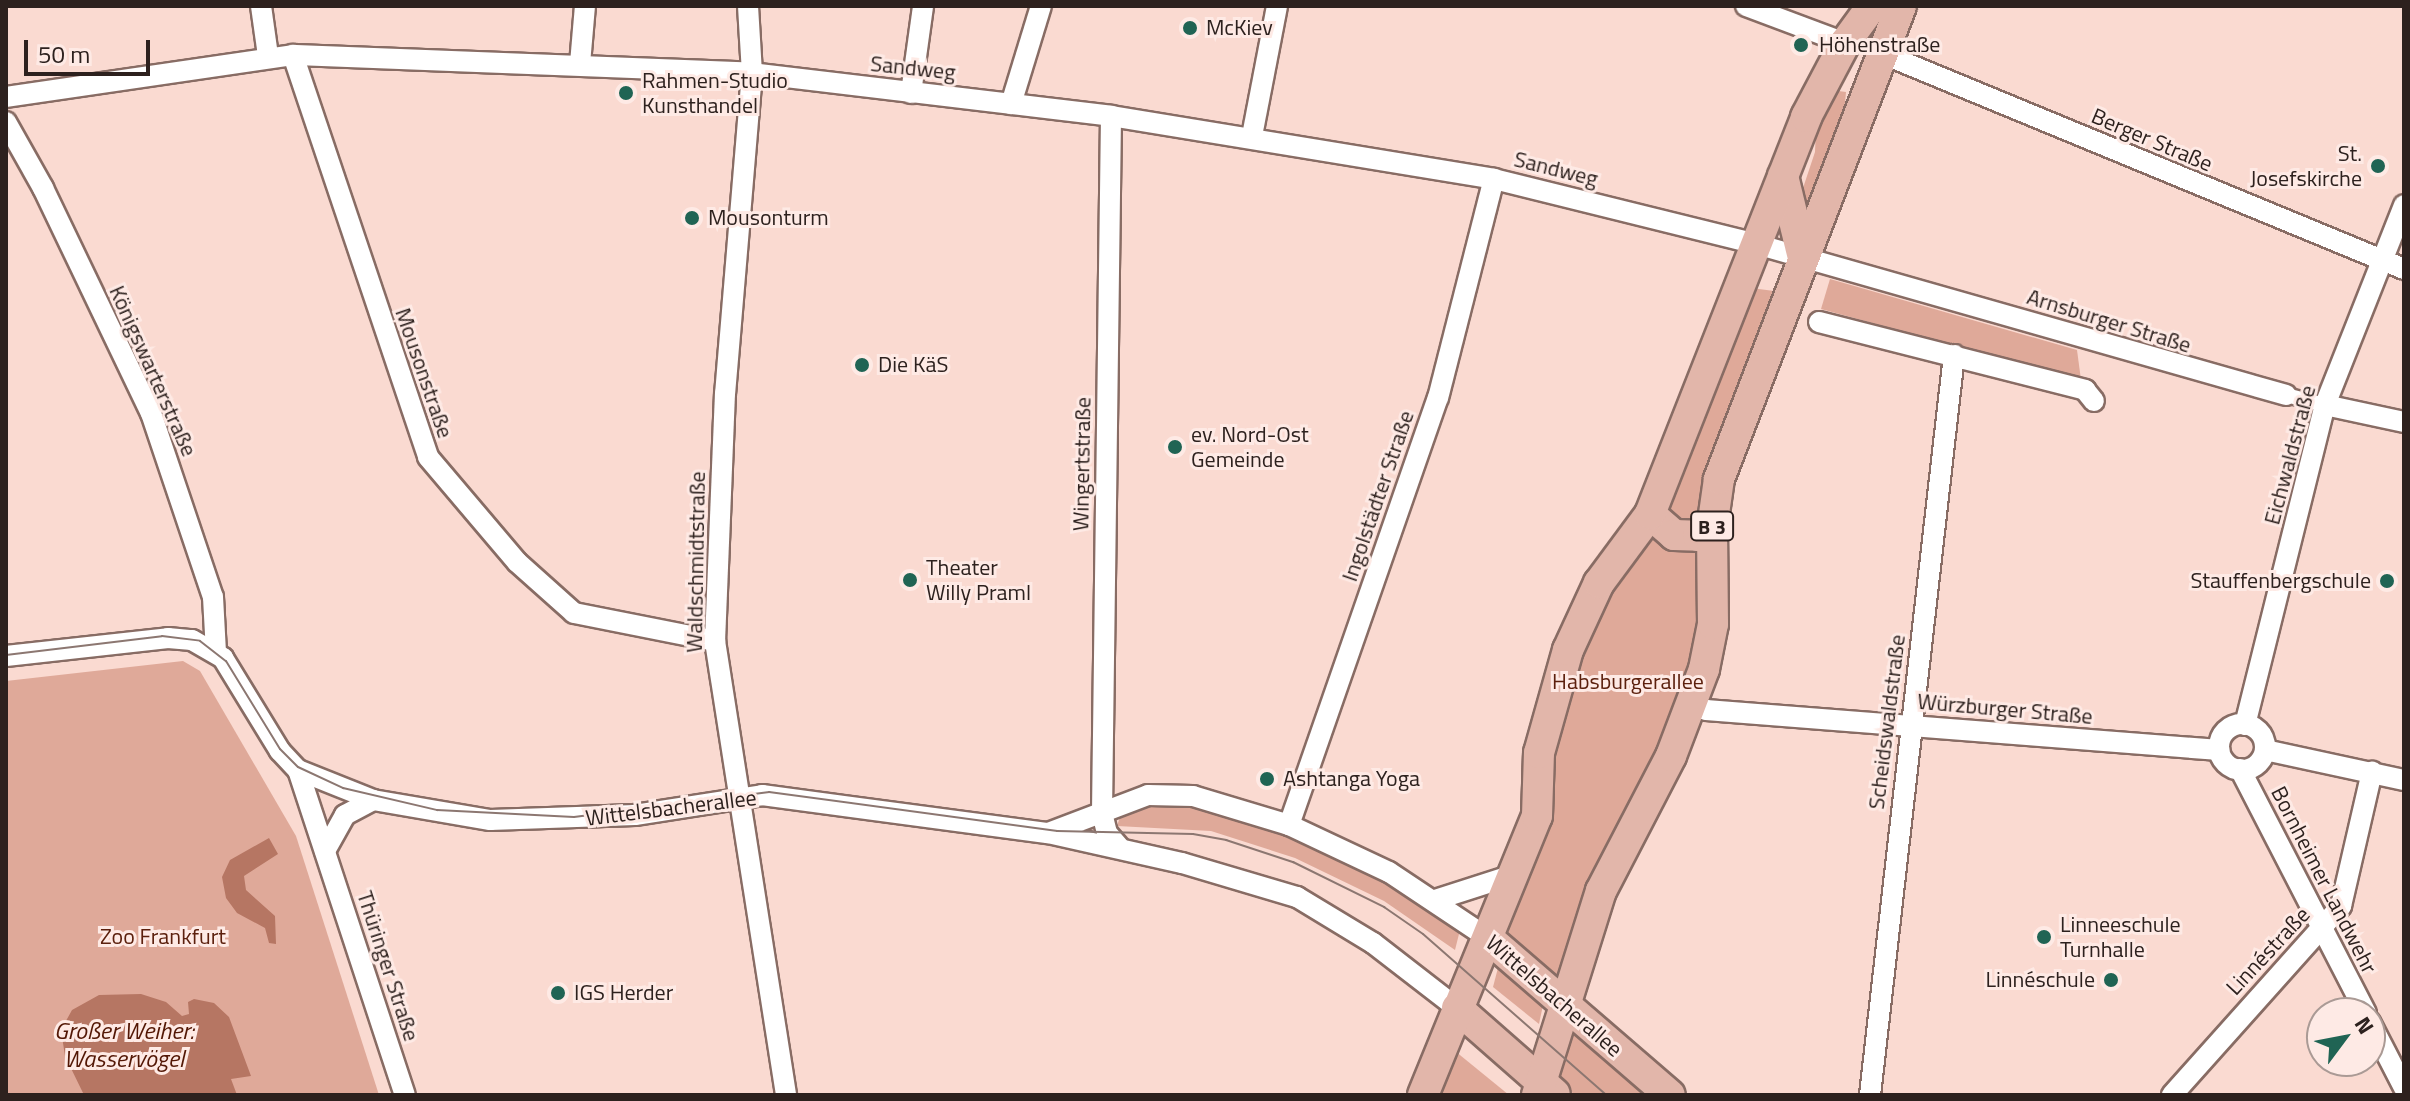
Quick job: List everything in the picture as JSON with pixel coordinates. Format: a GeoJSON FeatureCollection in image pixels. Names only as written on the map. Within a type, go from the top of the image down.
{"type":"FeatureCollection","features":[{"type":"Feature","properties":{"kind":"main road"},"geometry":{"type":"LineString","coordinates":[[1423,1095],[1457,1008],[1516,874],[1537,816],[1539,753],[1568,650],[1599,583],[1650,514],[1815,97],[1845,43],[1872,6]]}},
{"type":"Feature","properties":{"kind":"main road","name":"B 3"},"geometry":{"type":"LineString","coordinates":[[1544,1091],[1563,1005],[1607,877],[1658,785],[1692,704],[1713,624],[1712,528],[1719,479],[1805,241],[1901,6]]}},
{"type":"Feature","properties":{"kind":"main road"},"geometry":{"type":"LineString","coordinates":[[1845,43],[1855,122]]}},
{"type":"Feature","properties":{"kind":"main road"},"geometry":{"type":"LineString","coordinates":[[1756,244],[1780,246],[1805,241],[1783,176]]}},
{"type":"Feature","properties":{"kind":"main road"},"geometry":{"type":"LineString","coordinates":[[1650,514],[1674,535],[1698,536],[1712,528]]}},
{"type":"Feature","properties":{"kind":"main road"},"geometry":{"type":"LineString","coordinates":[[1482,951],[1499,1046],[1538,1049],[1554,1040]]}},
{"type":"Feature","properties":{"kind":"main road","name":"Wittelsbacherallee"},"geometry":{"type":"LineString","coordinates":[[1482,951],[1563,1005],[1670,1095]]}},
{"type":"Feature","properties":{"kind":"main road","name":"Wittelsbacherallee"},"geometry":{"type":"LineString","coordinates":[[1457,1008],[1544,1091]]}},
{"type":"Feature","properties":{"kind":"street"},"geometry":{"type":"LineString","coordinates":[[261,6],[268,56]]}},
{"type":"Feature","properties":{"kind":"street"},"geometry":{"type":"LineString","coordinates":[[580,64],[585,6]]}},
{"type":"Feature","properties":{"kind":"street","name":"Waldschmidtstraße"},"geometry":{"type":"LineString","coordinates":[[748,6],[752,73],[725,393],[715,641],[786,1095]]}},
{"type":"Feature","properties":{"kind":"street"},"geometry":{"type":"LineString","coordinates":[[911,93],[923,6]]}},
{"type":"Feature","properties":{"kind":"street"},"geometry":{"type":"LineString","coordinates":[[1011,104],[1041,6]]}},
{"type":"Feature","properties":{"kind":"street"},"geometry":{"type":"LineString","coordinates":[[1252,136],[1277,6]]}},
{"type":"Feature","properties":{"kind":"street"},"geometry":{"type":"LineString","coordinates":[[1746,6],[1845,43]]}},
{"type":"Feature","properties":{"kind":"street","name":"Berger Straße"},"geometry":{"type":"LineString","coordinates":[[1881,53],[2404,269]]}},
{"type":"Feature","properties":{"kind":"street","name":"Sandweg"},"geometry":{"type":"LineString","coordinates":[[6,97],[268,56],[293,55],[752,73],[1252,136],[1494,179],[1756,244]]}},
{"type":"Feature","properties":{"kind":"street","name":"Mousonstraße"},"geometry":{"type":"LineString","coordinates":[[293,55],[428,457],[517,562],[574,613],[715,641]]}},
{"type":"Feature","properties":{"kind":"street","name":"Wingertstraße"},"geometry":{"type":"LineString","coordinates":[[1102,813],[1111,116]]}},
{"type":"Feature","properties":{"kind":"street","name":"Königswarterstraße"},"geometry":{"type":"LineString","coordinates":[[6,122],[43,188],[151,413],[213,597],[216,652]]}},
{"type":"Feature","properties":{"kind":"street","name":"Ingolstädter Straße"},"geometry":{"type":"LineString","coordinates":[[1289,825],[1438,398],[1494,179]]}},
{"type":"Feature","properties":{"kind":"street","name":"Eichwaldstraße"},"geometry":{"type":"LineString","coordinates":[[2245,725],[2325,405],[2404,205]]}},
{"type":"Feature","properties":{"kind":"street","name":"Arnsburger Straße"},"geometry":{"type":"LineString","coordinates":[[1805,241],[2286,395],[2404,422]]}},
{"type":"Feature","properties":{"kind":"street"},"geometry":{"type":"LineString","coordinates":[[1819,322],[2085,390],[2094,401]]}},
{"type":"Feature","properties":{"kind":"street","name":"Scheidswaldstraße"},"geometry":{"type":"LineString","coordinates":[[1870,1095],[1954,355]]}},
{"type":"Feature","properties":{"kind":"street"},"geometry":{"type":"LineString","coordinates":[[6,656],[168,638],[192,640],[216,652]]}},
{"type":"Feature","properties":{"kind":"street","name":"Thüringer Straße"},"geometry":{"type":"LineString","coordinates":[[216,652],[280,751],[298,770],[405,1095]]}},
{"type":"Feature","properties":{"kind":"street","name":"Würzburger Straße"},"geometry":{"type":"LineString","coordinates":[[1692,704],[1706,710],[2219,750]]}},
{"type":"Feature","properties":{"kind":"street"},"geometry":{"type":"LineString","coordinates":[[2245,725],[2260,732],[2265,750],[2254,768],[2230,767],[2219,750],[2228,729],[2245,725]]}},
{"type":"Feature","properties":{"kind":"street"},"geometry":{"type":"LineString","coordinates":[[2265,750],[2404,780]]}},
{"type":"Feature","properties":{"kind":"street","name":"Bornheimer Landwehr"},"geometry":{"type":"LineString","coordinates":[[2240,769],[2324,925],[2358,997]]}},
{"type":"Feature","properties":{"kind":"street","name":"Wittelsbacherallee"},"geometry":{"type":"LineString","coordinates":[[298,770],[373,800],[490,820],[577,820],[658,813],[740,796],[1048,833],[1119,847],[1312,904],[1428,982],[1457,1008]]}},
{"type":"Feature","properties":{"kind":"street","name":"Linnéstraße"},"geometry":{"type":"LineString","coordinates":[[2172,1095],[2341,906],[2372,772]]}},
{"type":"Feature","properties":{"kind":"street","name":"Wittelsbacherallee"},"geometry":{"type":"LineString","coordinates":[[1048,833],[1142,796],[1175,792],[1289,825],[1435,900],[1482,951]]}},
{"type":"Feature","properties":{"kind":"street"},"geometry":{"type":"LineString","coordinates":[[325,851],[345,815],[373,800]]}},
{"type":"Feature","properties":{"kind":"street"},"geometry":{"type":"LineString","coordinates":[[1102,813],[1107,833],[1119,847]]}},
{"type":"Feature","properties":{"kind":"street"},"geometry":{"type":"LineString","coordinates":[[1435,900],[1516,874]]}},
{"type":"Feature","properties":{"kind":"street"},"geometry":{"type":"LineString","coordinates":[[2386,1053],[2404,1088]]}},
{"type":"Feature","properties":{"kind":"green space"},"geometry":{"type":"Polygon","coordinates":[[[1831,90],[1846,92],[1845,103],[1804,220],[1801,194],[1815,152],[1816,128],[1831,90]]]}},
{"type":"Feature","properties":{"kind":"green space"},"geometry":{"type":"Polygon","coordinates":[[[1830,279],[2077,350],[2081,380],[1821,309],[1830,279]]]}},
{"type":"Feature","properties":{"kind":"green space"},"geometry":{"type":"Polygon","coordinates":[[[1751,288],[1782,292],[1697,526],[1663,516],[1751,288]]]}},
{"type":"Feature","properties":{"kind":"green space","name":"Habsburgerallee"},"geometry":{"type":"Polygon","coordinates":[[[1651,531],[1698,545],[1699,655],[1558,983],[1505,940],[1525,883],[1587,621],[1651,531]]]}},
{"type":"Feature","properties":{"kind":"green space","name":"Zoo Frankfurt"},"geometry":{"type":"Polygon","coordinates":[[[183,661],[200,671],[296,836],[379,1095],[6,1095],[6,681],[183,661]]]}},
{"type":"Feature","properties":{"kind":"green space"},"geometry":{"type":"Polygon","coordinates":[[[1185,800],[1287,831],[1388,877],[1462,922],[1455,950],[1384,901],[1295,858],[1211,831],[1117,826],[1121,814],[1146,803],[1185,800]]]}},
{"type":"Feature","properties":{"kind":"green space"},"geometry":{"type":"Polygon","coordinates":[[[1499,964],[1543,1005],[1539,1024],[1493,987],[1499,964]]]}},
{"type":"Feature","properties":{"kind":"green space"},"geometry":{"type":"Polygon","coordinates":[[[1579,1035],[1649,1095],[1574,1095],[1560,1077],[1573,1036],[1579,1035]]]}},
{"type":"Feature","properties":{"kind":"green space"},"geometry":{"type":"Polygon","coordinates":[[[1455,1051],[1509,1095],[1433,1095],[1455,1051]]]}},
{"type":"Feature","properties":{"kind":"water"},"geometry":{"type":"Polygon","coordinates":[[[269,838],[278,854],[244,876],[246,890],[275,916],[276,944],[269,943],[265,928],[237,913],[226,898],[222,877],[230,860],[269,838]]]}},
{"type":"Feature","properties":{"kind":"water","name":"Großer Weiher: Wasservögel"},"geometry":{"type":"Polygon","coordinates":[[[141,994],[166,1002],[182,1016],[189,1014],[188,1002],[194,999],[214,1003],[229,1017],[251,1076],[231,1079],[237,1095],[84,1095],[65,1056],[61,1030],[72,1010],[99,995],[141,994]]]}},
{"type":"Feature","properties":{"kind":"tram line"},"geometry":{"type":"LineString","coordinates":[[6,655],[162,636],[200,641],[226,661],[280,749],[298,767],[343,788],[437,810],[574,817],[769,792],[1057,831],[1193,834],[1226,840],[1293,862],[1384,907],[1423,934],[1606,1095]]}},
{"type":"Feature","properties":{"kind":"place","name":"McKiev"},"geometry":{"type":"Point","coordinates":[1190,28]}},
{"type":"Feature","properties":{"kind":"place","name":"Höhenstraße"},"geometry":{"type":"Point","coordinates":[1801,45]}},
{"type":"Feature","properties":{"kind":"place","name":"Rahmen-Studio Kunsthandel"},"geometry":{"type":"Point","coordinates":[626,93]}},
{"type":"Feature","properties":{"kind":"place","name":"St. Josefskirche"},"geometry":{"type":"Point","coordinates":[2378,166]}},
{"type":"Feature","properties":{"kind":"place","name":"Mousonturm"},"geometry":{"type":"Point","coordinates":[692,218]}},
{"type":"Feature","properties":{"kind":"place","name":"Die KäS"},"geometry":{"type":"Point","coordinates":[862,365]}},
{"type":"Feature","properties":{"kind":"place","name":"ev. Nord-Ost Gemeinde"},"geometry":{"type":"Point","coordinates":[1175,447]}},
{"type":"Feature","properties":{"kind":"place","name":"Theater Willy Praml"},"geometry":{"type":"Point","coordinates":[910,580]}},
{"type":"Feature","properties":{"kind":"place","name":"Stauffenbergschule"},"geometry":{"type":"Point","coordinates":[2387,581]}},
{"type":"Feature","properties":{"kind":"place","name":"Ashtanga Yoga"},"geometry":{"type":"Point","coordinates":[1267,779]}},
{"type":"Feature","properties":{"kind":"place","name":"Linneeschule Turnhalle"},"geometry":{"type":"Point","coordinates":[2044,937]}},
{"type":"Feature","properties":{"kind":"place","name":"Linnéschule"},"geometry":{"type":"Point","coordinates":[2111,980]}},
{"type":"Feature","properties":{"kind":"place","name":"IGS Herder"},"geometry":{"type":"Point","coordinates":[558,993]}}]}
